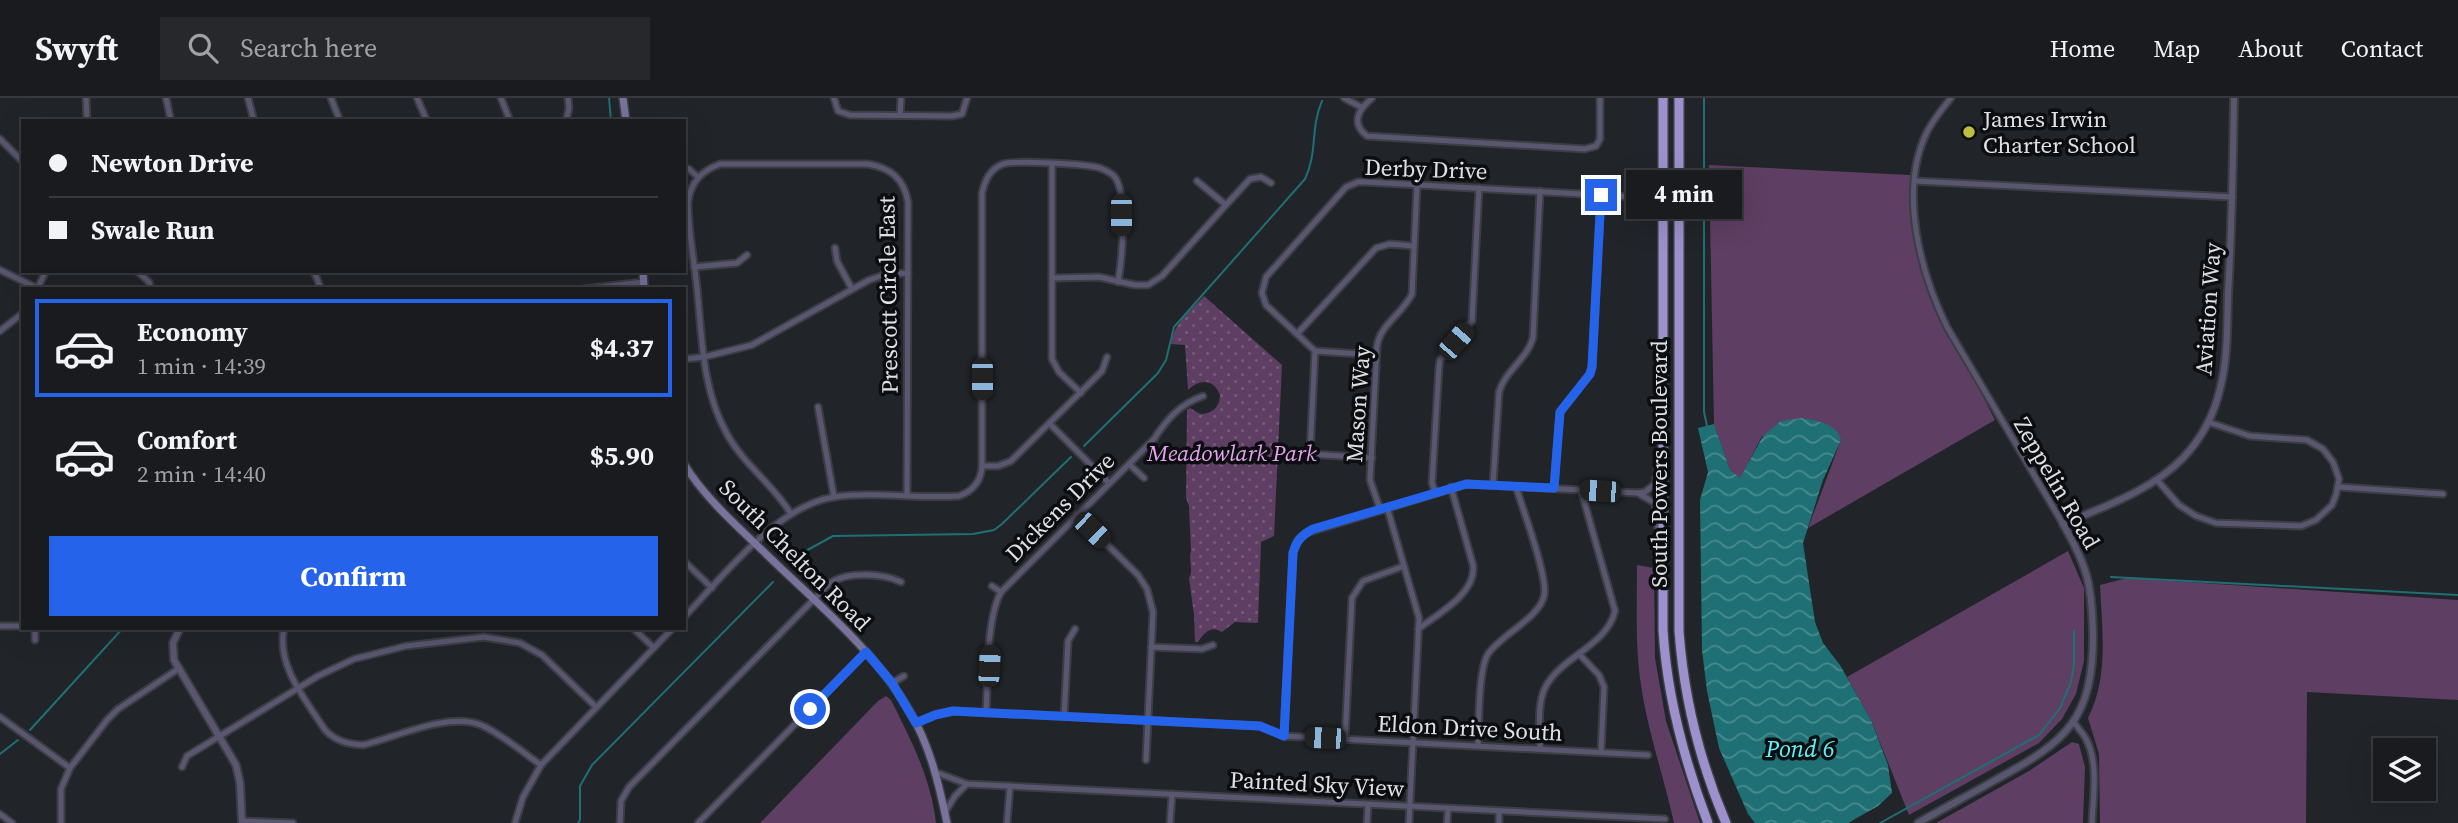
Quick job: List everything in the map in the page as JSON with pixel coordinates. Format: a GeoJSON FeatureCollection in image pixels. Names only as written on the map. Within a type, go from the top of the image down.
{"type":"FeatureCollection","features":[{"type":"Feature","properties":{"kind":"highway","name":"South Powers Boulevard"},"geometry":{"type":"LineString","coordinates":[[1663,98],[1664,654],[1677,730],[1705,823]]}},
{"type":"Feature","properties":{"kind":"highway","name":"South Powers Boulevard"},"geometry":{"type":"LineString","coordinates":[[1679,98],[1679,631],[1691,723],[1713,793],[1728,823]]}},
{"type":"Feature","properties":{"kind":"main road"},"geometry":{"type":"LineString","coordinates":[[624,98],[626,119]]}},
{"type":"Feature","properties":{"kind":"main road","name":"South Chelton Road"},"geometry":{"type":"LineString","coordinates":[[686,467],[714,504],[866,652],[892,683],[916,723],[935,772],[947,823]]}},
{"type":"Feature","properties":{"kind":"street"},"geometry":{"type":"LineString","coordinates":[[86,98],[87,119]]}},
{"type":"Feature","properties":{"kind":"street"},"geometry":{"type":"LineString","coordinates":[[166,98],[170,119]]}},
{"type":"Feature","properties":{"kind":"street"},"geometry":{"type":"LineString","coordinates":[[248,98],[253,119]]}},
{"type":"Feature","properties":{"kind":"street"},"geometry":{"type":"LineString","coordinates":[[331,98],[339,119]]}},
{"type":"Feature","properties":{"kind":"street"},"geometry":{"type":"LineString","coordinates":[[417,98],[426,119]]}},
{"type":"Feature","properties":{"kind":"street"},"geometry":{"type":"LineString","coordinates":[[501,98],[509,119]]}},
{"type":"Feature","properties":{"kind":"street"},"geometry":{"type":"LineString","coordinates":[[566,119],[568,98]]}},
{"type":"Feature","properties":{"kind":"street"},"geometry":{"type":"LineString","coordinates":[[834,98],[838,111],[845,115],[900,116],[958,115],[965,110],[967,98]]}},
{"type":"Feature","properties":{"kind":"street"},"geometry":{"type":"LineString","coordinates":[[900,116],[901,98]]}},
{"type":"Feature","properties":{"kind":"street"},"geometry":{"type":"LineString","coordinates":[[1344,98],[1361,107]]}},
{"type":"Feature","properties":{"kind":"street"},"geometry":{"type":"LineString","coordinates":[[1372,98],[1361,107],[1358,116],[1359,128],[1373,138],[1585,149],[1595,146],[1600,139],[1600,98]]}},
{"type":"Feature","properties":{"kind":"street","name":"Zeppelin Road"},"geometry":{"type":"LineString","coordinates":[[1918,823],[2055,744],[2073,721],[2085,698],[2092,674],[2092,601],[2089,579],[2082,559],[1936,304],[1920,251],[1915,215],[1915,181],[1920,147],[1951,98]]}},
{"type":"Feature","properties":{"kind":"street","name":"Aviation Way"},"geometry":{"type":"LineString","coordinates":[[2063,524],[2157,480],[2191,449],[2208,422],[2220,390],[2225,358],[2233,197],[2234,98]]}},
{"type":"Feature","properties":{"kind":"street"},"geometry":{"type":"LineString","coordinates":[[0,139],[21,160]]}},
{"type":"Feature","properties":{"kind":"street"},"geometry":{"type":"LineString","coordinates":[[686,615],[755,544],[791,514],[814,503],[834,497],[948,496],[967,493],[979,482],[982,467],[982,193],[991,172],[1003,164],[1011,163],[1103,169],[1115,177],[1121,190],[1121,265],[1118,282]]}},
{"type":"Feature","properties":{"kind":"street","name":"Prescott Circle East"},"geometry":{"type":"LineString","coordinates":[[698,177],[708,168],[725,164],[868,164],[897,176],[903,184],[908,202],[907,495]]}},
{"type":"Feature","properties":{"kind":"street"},"geometry":{"type":"LineString","coordinates":[[985,165],[991,172]]}},
{"type":"Feature","properties":{"kind":"street"},"geometry":{"type":"LineString","coordinates":[[1052,165],[1052,359],[1059,372],[1081,393]]}},
{"type":"Feature","properties":{"kind":"street"},"geometry":{"type":"LineString","coordinates":[[689,169],[698,177],[688,202],[704,357],[713,400],[726,433],[744,459],[777,492],[791,514]]}},
{"type":"Feature","properties":{"kind":"street"},"geometry":{"type":"LineString","coordinates":[[897,176],[903,169]]}},
{"type":"Feature","properties":{"kind":"street"},"geometry":{"type":"LineString","coordinates":[[1052,278],[1098,277],[1142,286],[1154,282],[1250,179],[1261,177],[1271,183]]}},
{"type":"Feature","properties":{"kind":"street"},"geometry":{"type":"LineString","coordinates":[[1197,181],[1226,205]]}},
{"type":"Feature","properties":{"kind":"street"},"geometry":{"type":"LineString","coordinates":[[1915,181],[2233,197]]}},
{"type":"Feature","properties":{"kind":"street","name":"Derby Drive"},"geometry":{"type":"LineString","coordinates":[[1315,351],[1266,304],[1262,293],[1266,277],[1346,187],[1358,183],[1418,185],[1635,197]]}},
{"type":"Feature","properties":{"kind":"street","name":"Mason Way"},"geometry":{"type":"LineString","coordinates":[[1380,509],[1370,480],[1376,355],[1378,338],[1412,294],[1418,185]]}},
{"type":"Feature","properties":{"kind":"street"},"geometry":{"type":"LineString","coordinates":[[1434,492],[1432,483],[1439,367],[1444,356],[1472,321],[1479,188]]}},
{"type":"Feature","properties":{"kind":"street"},"geometry":{"type":"LineString","coordinates":[[1493,485],[1499,392],[1504,380],[1528,352],[1533,338],[1540,191]]}},
{"type":"Feature","properties":{"kind":"street"},"geometry":{"type":"LineString","coordinates":[[1554,488],[1560,412],[1590,374],[1592,367],[1601,195]]}},
{"type":"Feature","properties":{"kind":"street"},"geometry":{"type":"LineString","coordinates":[[1297,334],[1376,247],[1390,244],[1415,246]]}},
{"type":"Feature","properties":{"kind":"street"},"geometry":{"type":"LineString","coordinates":[[835,248],[837,261],[852,289]]}},
{"type":"Feature","properties":{"kind":"street"},"geometry":{"type":"LineString","coordinates":[[694,267],[737,263],[747,255]]}},
{"type":"Feature","properties":{"kind":"street"},"geometry":{"type":"LineString","coordinates":[[0,270],[36,287]]}},
{"type":"Feature","properties":{"kind":"street"},"geometry":{"type":"LineString","coordinates":[[139,273],[150,287]]}},
{"type":"Feature","properties":{"kind":"street"},"geometry":{"type":"LineString","coordinates":[[686,359],[752,345],[879,276],[908,273]]}},
{"type":"Feature","properties":{"kind":"street"},"geometry":{"type":"LineString","coordinates":[[624,287],[644,286]]}},
{"type":"Feature","properties":{"kind":"street"},"geometry":{"type":"LineString","coordinates":[[0,331],[21,315]]}},
{"type":"Feature","properties":{"kind":"street"},"geometry":{"type":"LineString","coordinates":[[1372,458],[1310,454],[1315,351],[1376,355]]}},
{"type":"Feature","properties":{"kind":"street"},"geometry":{"type":"LineString","coordinates":[[982,467],[998,466],[1011,461],[1102,371],[1107,357]]}},
{"type":"Feature","properties":{"kind":"street","name":"Dickens Drive"},"geometry":{"type":"LineString","coordinates":[[986,713],[992,618],[996,600],[1001,592],[1129,464],[1186,402],[1203,396]]}},
{"type":"Feature","properties":{"kind":"street"},"geometry":{"type":"LineString","coordinates":[[817,407],[834,497]]}},
{"type":"Feature","properties":{"kind":"street"},"geometry":{"type":"LineString","coordinates":[[1638,493],[1651,488],[1658,477],[1663,416]]}},
{"type":"Feature","properties":{"kind":"street"},"geometry":{"type":"LineString","coordinates":[[2157,480],[2179,505],[2206,520],[2226,523],[2293,527],[2323,516],[2332,505],[2339,479],[2333,462],[2316,444],[2297,439],[2250,436],[2208,422]]}},
{"type":"Feature","properties":{"kind":"street"},"geometry":{"type":"LineString","coordinates":[[1050,424],[1108,483]]}},
{"type":"Feature","properties":{"kind":"street"},"geometry":{"type":"LineString","coordinates":[[1129,464],[1144,478]]}},
{"type":"Feature","properties":{"kind":"street"},"geometry":{"type":"LineString","coordinates":[[1284,736],[1295,546],[1302,536],[1313,529],[1466,484],[1638,493],[1651,499],[1657,508],[1662,575]]}},
{"type":"Feature","properties":{"kind":"street"},"geometry":{"type":"LineString","coordinates":[[1418,629],[1468,589],[1474,578],[1473,565],[1451,487]]}},
{"type":"Feature","properties":{"kind":"street"},"geometry":{"type":"LineString","coordinates":[[1478,745],[1483,669],[1487,655],[1538,608],[1545,596],[1542,574],[1516,487]]}},
{"type":"Feature","properties":{"kind":"street"},"geometry":{"type":"LineString","coordinates":[[2339,487],[2443,495]]}},
{"type":"Feature","properties":{"kind":"street"},"geometry":{"type":"LineString","coordinates":[[1540,749],[1544,691],[1551,679],[1605,630],[1615,611],[1581,490]]}},
{"type":"Feature","properties":{"kind":"street"},"geometry":{"type":"LineString","coordinates":[[1387,507],[1419,618],[1409,823]]}},
{"type":"Feature","properties":{"kind":"street"},"geometry":{"type":"LineString","coordinates":[[1077,515],[1138,575],[1150,600],[1153,612],[1146,760]]}},
{"type":"Feature","properties":{"kind":"street"},"geometry":{"type":"LineString","coordinates":[[686,563],[712,588]]}},
{"type":"Feature","properties":{"kind":"street"},"geometry":{"type":"LineString","coordinates":[[1345,739],[1352,598],[1363,580],[1404,566]]}},
{"type":"Feature","properties":{"kind":"street"},"geometry":{"type":"LineString","coordinates":[[1138,575],[1145,568]]}},
{"type":"Feature","properties":{"kind":"street"},"geometry":{"type":"LineString","coordinates":[[620,823],[621,801],[629,787],[834,580],[845,576],[890,576],[901,582]]}},
{"type":"Feature","properties":{"kind":"street"},"geometry":{"type":"LineString","coordinates":[[992,586],[1001,592]]}},
{"type":"Feature","properties":{"kind":"street"},"geometry":{"type":"LineString","coordinates":[[0,626],[21,626]]}},
{"type":"Feature","properties":{"kind":"street"},"geometry":{"type":"LineString","coordinates":[[1064,717],[1068,641],[1075,629]]}},
{"type":"Feature","properties":{"kind":"street"},"geometry":{"type":"LineString","coordinates":[[35,630],[35,640]]}},
{"type":"Feature","properties":{"kind":"street"},"geometry":{"type":"LineString","coordinates":[[179,630],[173,643],[174,660],[239,774],[242,822],[293,823]]}},
{"type":"Feature","properties":{"kind":"street"},"geometry":{"type":"LineString","coordinates":[[284,630],[281,648],[283,657],[325,730],[342,742],[363,745],[444,723],[463,722],[489,729],[541,765]]}},
{"type":"Feature","properties":{"kind":"street"},"geometry":{"type":"LineString","coordinates":[[635,630],[654,648]]}},
{"type":"Feature","properties":{"kind":"street"},"geometry":{"type":"LineString","coordinates":[[515,823],[523,797],[541,765],[671,630]]}},
{"type":"Feature","properties":{"kind":"street"},"geometry":{"type":"LineString","coordinates":[[182,767],[187,756],[337,666],[406,646],[471,638],[496,638],[520,643],[542,655],[596,706]]}},
{"type":"Feature","properties":{"kind":"street"},"geometry":{"type":"LineString","coordinates":[[1152,647],[1202,649],[1213,645]]}},
{"type":"Feature","properties":{"kind":"street"},"geometry":{"type":"LineString","coordinates":[[698,823],[866,652]]}},
{"type":"Feature","properties":{"kind":"street"},"geometry":{"type":"LineString","coordinates":[[1579,654],[1599,675],[1604,687],[1601,752]]}},
{"type":"Feature","properties":{"kind":"street"},"geometry":{"type":"LineString","coordinates":[[61,823],[61,789],[70,768],[111,716],[131,699],[178,670]]}},
{"type":"Feature","properties":{"kind":"street"},"geometry":{"type":"LineString","coordinates":[[892,683],[904,676]]}},
{"type":"Feature","properties":{"kind":"street","name":"Eldon Drive South"},"geometry":{"type":"LineString","coordinates":[[916,723],[953,711],[1260,726],[1284,736],[1648,755]]}},
{"type":"Feature","properties":{"kind":"street"},"geometry":{"type":"LineString","coordinates":[[0,717],[70,768]]}},
{"type":"Feature","properties":{"kind":"street"},"geometry":{"type":"LineString","coordinates":[[2073,721],[2086,737],[2089,746],[2093,771],[2092,823]]}},
{"type":"Feature","properties":{"kind":"street","name":"Painted Sky View"},"geometry":{"type":"LineString","coordinates":[[935,772],[967,784],[1649,821],[1665,819]]}},
{"type":"Feature","properties":{"kind":"street"},"geometry":{"type":"LineString","coordinates":[[945,813],[955,796],[967,784]]}},
{"type":"Feature","properties":{"kind":"street"},"geometry":{"type":"LineString","coordinates":[[1007,823],[1010,786]]}},
{"type":"Feature","properties":{"kind":"street"},"geometry":{"type":"LineString","coordinates":[[1170,823],[1172,794]]}},
{"type":"Feature","properties":{"kind":"street"},"geometry":{"type":"LineString","coordinates":[[1367,823],[1368,805]]}},
{"type":"Feature","properties":{"kind":"street"},"geometry":{"type":"LineString","coordinates":[[1447,823],[1448,809]]}},
{"type":"Feature","properties":{"kind":"street"},"geometry":{"type":"LineString","coordinates":[[1499,811],[1499,823]]}},
{"type":"Feature","properties":{"kind":"street"},"geometry":{"type":"LineString","coordinates":[[0,814],[12,823]]}},
{"type":"Feature","properties":{"kind":"street"},"geometry":{"type":"LineString","coordinates":[[1552,823],[1553,814]]}},
{"type":"Feature","properties":{"kind":"green space"},"geometry":{"type":"Polygon","coordinates":[[[1709,165],[1910,175],[1915,197],[1917,233],[1936,304],[1995,420],[1808,528],[1841,440],[1762,436],[1740,479],[1730,470],[1714,424],[1709,165]]]}},
{"type":"Feature","properties":{"kind":"green space","name":"Meadowlark Park"},"geometry":{"type":"Polygon","coordinates":[[[1204,296],[1282,365],[1274,536],[1261,542],[1258,623],[1235,622],[1222,632],[1214,629],[1208,631],[1195,642],[1189,578],[1189,506],[1186,498],[1187,410],[1190,408],[1200,414],[1208,413],[1217,406],[1220,395],[1214,386],[1206,382],[1188,390],[1185,345],[1171,344],[1179,324],[1204,296]]]}},
{"type":"Feature","properties":{"kind":"green space"},"geometry":{"type":"Polygon","coordinates":[[[2068,551],[2084,588],[2084,661],[2076,694],[2062,719],[2039,743],[1909,815],[1871,720],[1847,677],[2068,551]]]}},
{"type":"Feature","properties":{"kind":"green space"},"geometry":{"type":"Polygon","coordinates":[[[1637,565],[1654,568],[1655,658],[1666,721],[1700,823],[1674,823],[1652,738],[1639,670],[1637,565]]]}},
{"type":"Feature","properties":{"kind":"green space"},"geometry":{"type":"Polygon","coordinates":[[[2127,578],[2458,600],[2458,700],[2307,692],[2306,823],[2100,823],[2099,754],[2088,718],[2095,702],[2102,670],[2100,585],[2127,578]]]}},
{"type":"Feature","properties":{"kind":"green space"},"geometry":{"type":"Polygon","coordinates":[[[886,696],[891,700],[919,760],[930,790],[936,823],[760,823],[878,701],[886,696]]]}},
{"type":"Feature","properties":{"kind":"green space"},"geometry":{"type":"Polygon","coordinates":[[[2072,742],[2079,744],[2085,767],[2083,823],[1936,823],[2029,771],[2072,742]]]}},
{"type":"Feature","properties":{"kind":"water","name":"Pond 6"},"geometry":{"type":"Polygon","coordinates":[[[1802,418],[1831,426],[1841,440],[1823,480],[1803,543],[1815,622],[1823,643],[1840,665],[1871,720],[1888,765],[1892,793],[1878,806],[1848,823],[1755,823],[1748,814],[1719,748],[1707,691],[1702,650],[1700,500],[1708,472],[1698,428],[1714,424],[1730,470],[1740,478],[1763,436],[1781,421],[1802,418]]]}},
{"type":"Feature","properties":{"kind":"waterway"},"geometry":{"type":"LineString","coordinates":[[609,98],[611,119]]}},
{"type":"Feature","properties":{"kind":"waterway"},"geometry":{"type":"LineString","coordinates":[[1704,98],[1704,412],[1707,426]]}},
{"type":"Feature","properties":{"kind":"waterway"},"geometry":{"type":"LineString","coordinates":[[1084,446],[1158,373],[1166,360],[1174,327],[1305,179],[1322,101]]}},
{"type":"Feature","properties":{"kind":"waterway"},"geometry":{"type":"LineString","coordinates":[[793,562],[802,553],[833,536],[973,534],[994,530],[1071,457]]}},
{"type":"Feature","properties":{"kind":"waterway"},"geometry":{"type":"LineString","coordinates":[[2111,577],[2458,595]]}},
{"type":"Feature","properties":{"kind":"waterway"},"geometry":{"type":"LineString","coordinates":[[578,823],[580,786],[592,765],[773,582]]}},
{"type":"Feature","properties":{"kind":"waterway"},"geometry":{"type":"LineString","coordinates":[[30,730],[121,630]]}},
{"type":"Feature","properties":{"kind":"waterway"},"geometry":{"type":"LineString","coordinates":[[1880,823],[2039,735],[2060,708],[2071,682],[2074,631]]}},
{"type":"Feature","properties":{"kind":"waterway"},"geometry":{"type":"LineString","coordinates":[[0,754],[18,740]]}},
{"type":"Feature","properties":{"kind":"place","name":"James Irwin Charter School"},"geometry":{"type":"Point","coordinates":[1969,132]}},
{"type":"Feature","properties":{"kind":"route"},"geometry":{"type":"LineString","coordinates":[[810,709],[866,652],[892,683],[916,723],[953,711],[1260,726],[1284,736],[1293,553],[1302,536],[1313,529],[1466,484],[1554,488],[1560,412],[1590,374],[1592,367],[1601,195]]}}]}
